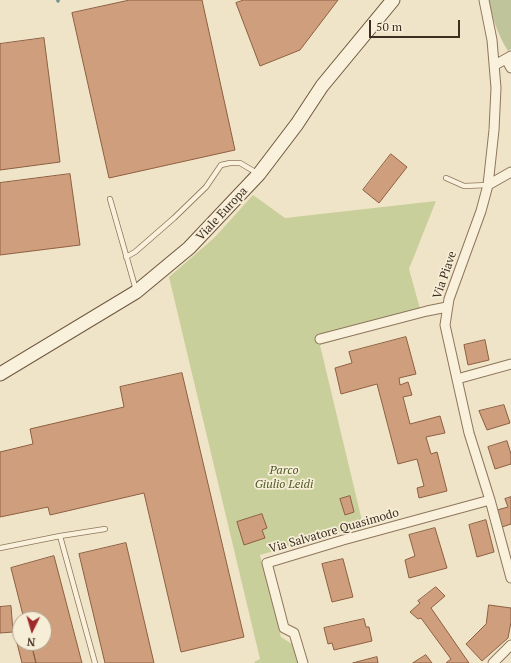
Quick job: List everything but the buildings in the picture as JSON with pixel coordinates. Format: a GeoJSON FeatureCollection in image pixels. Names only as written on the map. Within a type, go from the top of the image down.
{"type":"FeatureCollection","features":[{"type":"Feature","properties":{"kind":"street","name":"Viale Europa"},"geometry":{"type":"LineString","coordinates":[[0,374],[136,292],[190,248],[259,174],[297,124],[322,86],[393,0]]}},
{"type":"Feature","properties":{"kind":"street","name":"Via Piave"},"geometry":{"type":"LineString","coordinates":[[484,0],[492,40],[496,88],[494,130],[488,185],[481,211],[446,307],[445,325],[469,433],[490,500],[511,578]]}},
{"type":"Feature","properties":{"kind":"street"},"geometry":{"type":"LineString","coordinates":[[494,65],[508,57],[511,68]]}},
{"type":"Feature","properties":{"kind":"street"},"geometry":{"type":"LineString","coordinates":[[488,185],[511,172]]}},
{"type":"Feature","properties":{"kind":"street"},"geometry":{"type":"LineString","coordinates":[[320,339],[446,307]]}},
{"type":"Feature","properties":{"kind":"street"},"geometry":{"type":"LineString","coordinates":[[457,379],[511,364]]}},
{"type":"Feature","properties":{"kind":"street","name":"Via Salvatore Quasimodo"},"geometry":{"type":"LineString","coordinates":[[303,663],[294,633],[284,628],[267,563],[490,500]]}},
{"type":"Feature","properties":{"kind":"street"},"geometry":{"type":"LineString","coordinates":[[494,663],[511,645]]}},
{"type":"Feature","properties":{"kind":"lane"},"geometry":{"type":"LineString","coordinates":[[126,257],[135,252],[174,218],[206,187],[221,165],[240,163],[259,174]]}},
{"type":"Feature","properties":{"kind":"lane"},"geometry":{"type":"LineString","coordinates":[[446,178],[464,186],[488,185]]}},
{"type":"Feature","properties":{"kind":"lane"},"geometry":{"type":"LineString","coordinates":[[110,198],[136,292]]}},
{"type":"Feature","properties":{"kind":"lane"},"geometry":{"type":"LineString","coordinates":[[0,548],[60,536],[105,530]]}},
{"type":"Feature","properties":{"kind":"lane"},"geometry":{"type":"LineString","coordinates":[[60,536],[95,663]]}},
{"type":"Feature","properties":{"kind":"green space"},"geometry":{"type":"Polygon","coordinates":[[[489,0],[511,0],[511,49],[508,51],[496,26],[489,0]]]}},
{"type":"Feature","properties":{"kind":"green space","name":"Parco Giulio Leidi"},"geometry":{"type":"Polygon","coordinates":[[[253,195],[285,218],[436,201],[409,269],[422,316],[320,345],[363,525],[260,555],[281,637],[292,644],[298,663],[254,662],[260,659],[169,277],[214,238],[253,195]]]}}]}
